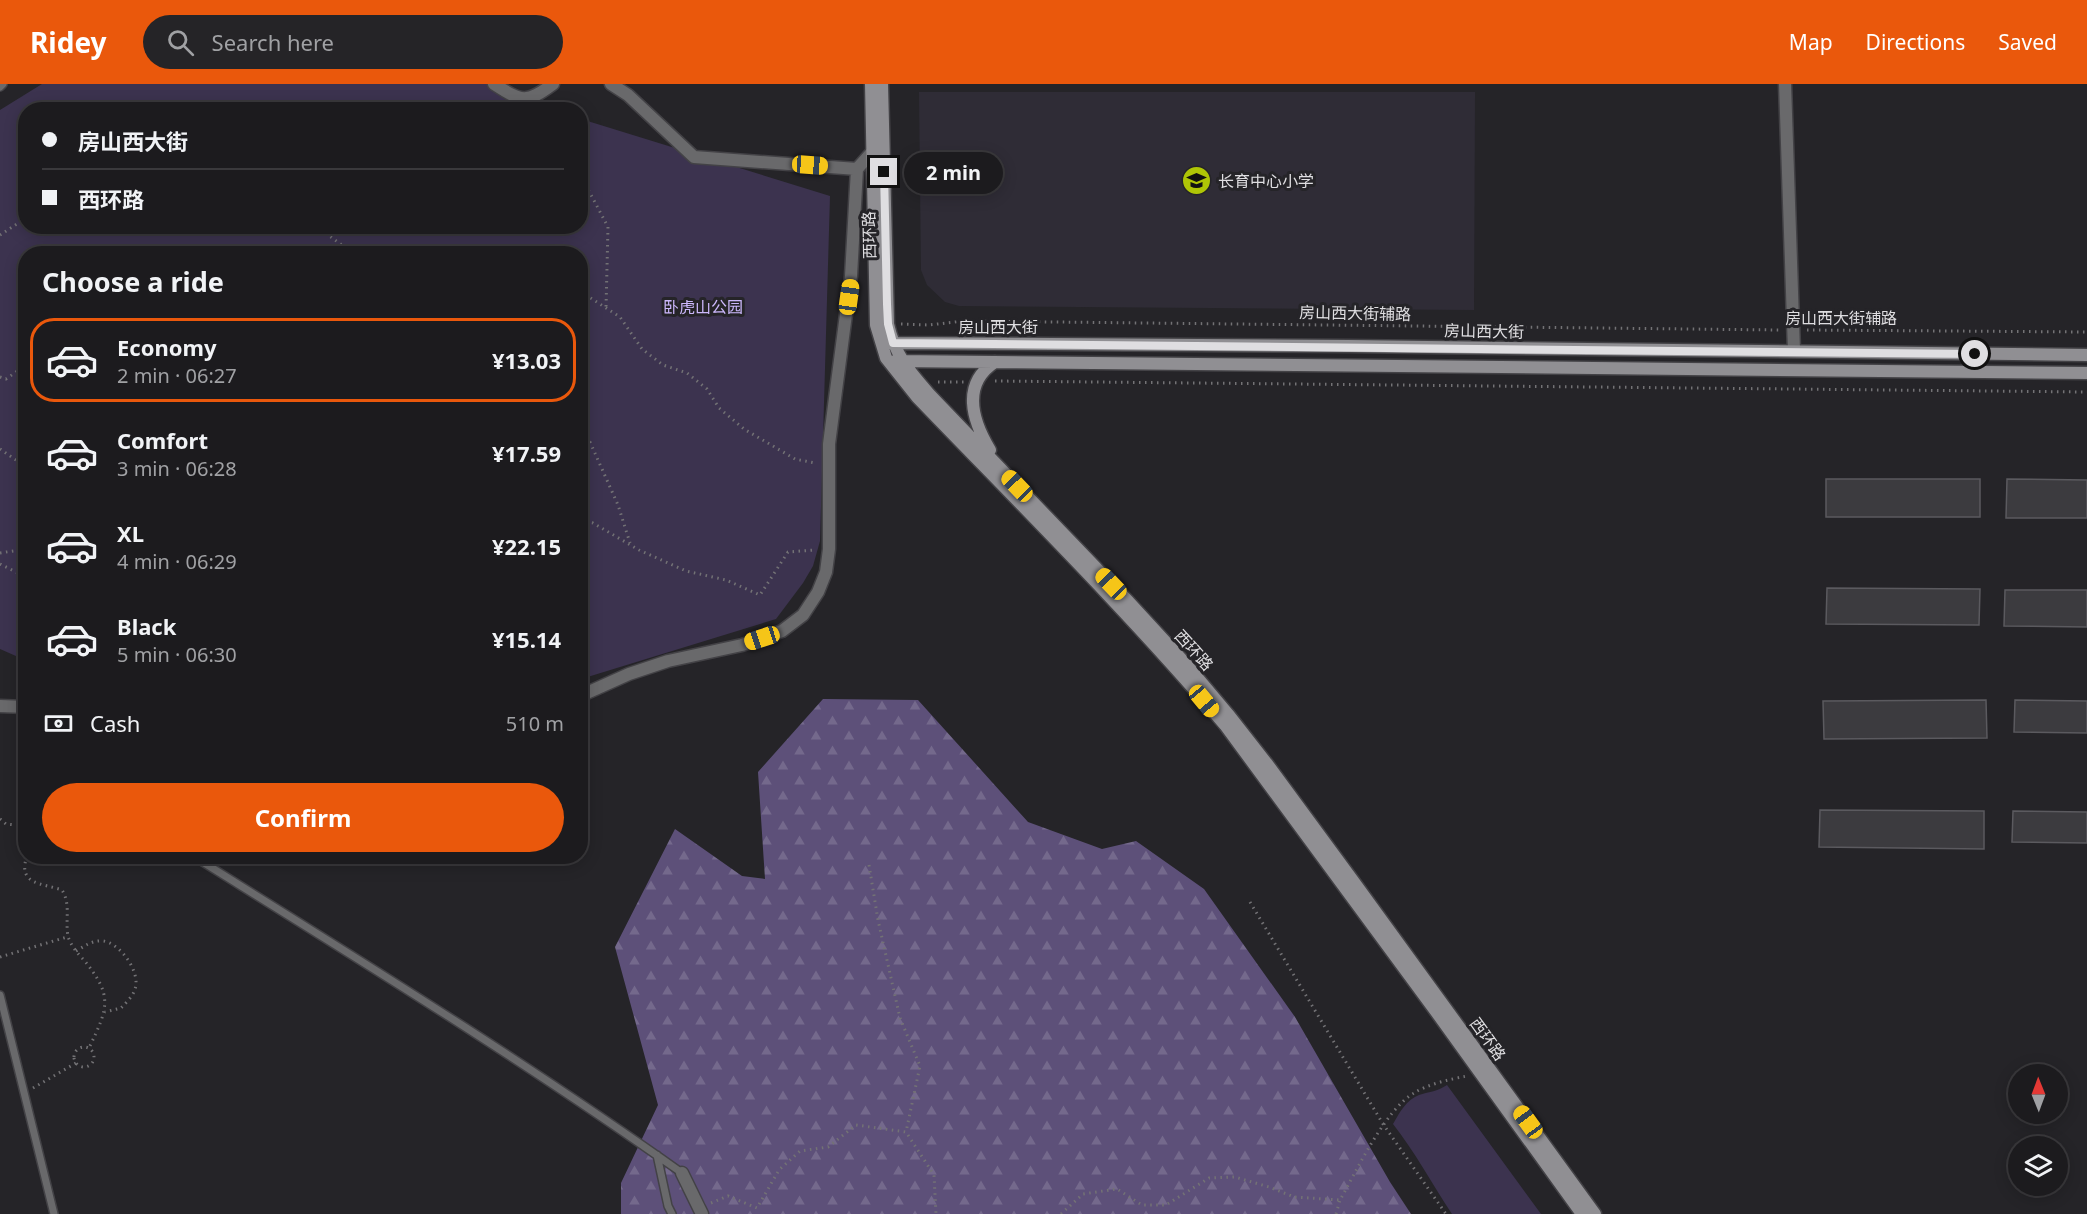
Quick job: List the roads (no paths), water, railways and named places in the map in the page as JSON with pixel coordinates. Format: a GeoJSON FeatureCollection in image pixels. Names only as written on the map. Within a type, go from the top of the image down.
{"type":"FeatureCollection","features":[{"type":"Feature","properties":{"kind":"main road","name":"西环路"},"geometry":{"type":"LineString","coordinates":[[871,84],[876,325],[886,343],[918,382],[1186,664],[1233,721],[1595,1214]]}},
{"type":"Feature","properties":{"kind":"main road","name":"西环路"},"geometry":{"type":"LineString","coordinates":[[882,84],[888,361],[917,397],[1188,681],[1268,782],[1582,1214]]}},
{"type":"Feature","properties":{"kind":"main road","name":"房山西大街"},"geometry":{"type":"LineString","coordinates":[[886,343],[2087,355]]}},
{"type":"Feature","properties":{"kind":"main road","name":"房山西大街"},"geometry":{"type":"LineString","coordinates":[[888,361],[2087,373]]}},
{"type":"Feature","properties":{"kind":"main road"},"geometry":{"type":"LineString","coordinates":[[995,362],[984,368],[972,391],[973,406],[980,432],[1001,469]]}},
{"type":"Feature","properties":{"kind":"street"},"geometry":{"type":"LineString","coordinates":[[494,84],[514,97],[534,98],[553,84]]}},
{"type":"Feature","properties":{"kind":"street"},"geometry":{"type":"LineString","coordinates":[[611,84],[628,95],[694,157],[857,168]]}},
{"type":"Feature","properties":{"kind":"street"},"geometry":{"type":"LineString","coordinates":[[1785,84],[1794,351]]}},
{"type":"Feature","properties":{"kind":"street"},"geometry":{"type":"LineString","coordinates":[[588,692],[629,674],[668,661],[742,645],[782,632],[803,615],[818,592],[826,572],[829,549],[829,444],[852,276],[857,168],[873,151]]}},
{"type":"Feature","properties":{"kind":"street"},"geometry":{"type":"LineString","coordinates":[[0,706],[18,707]]}},
{"type":"Feature","properties":{"kind":"street"},"geometry":{"type":"LineString","coordinates":[[682,1173],[700,1211]]}},
{"type":"Feature","properties":{"kind":"lane"},"geometry":{"type":"LineString","coordinates":[[206,864],[373,969],[682,1173]]}},
{"type":"Feature","properties":{"kind":"lane"},"geometry":{"type":"LineString","coordinates":[[0,995],[54,1214]]}},
{"type":"Feature","properties":{"kind":"lane"},"geometry":{"type":"LineString","coordinates":[[657,1155],[668,1206],[672,1214]]}},
{"type":"Feature","properties":{"kind":"place","name":"长育中心小学"},"geometry":{"type":"Point","coordinates":[1197,181]}},
{"type":"Feature","properties":{"kind":"park label","name":"卧虎山公园"},"geometry":{"type":"Point","coordinates":[703,307]}}]}
